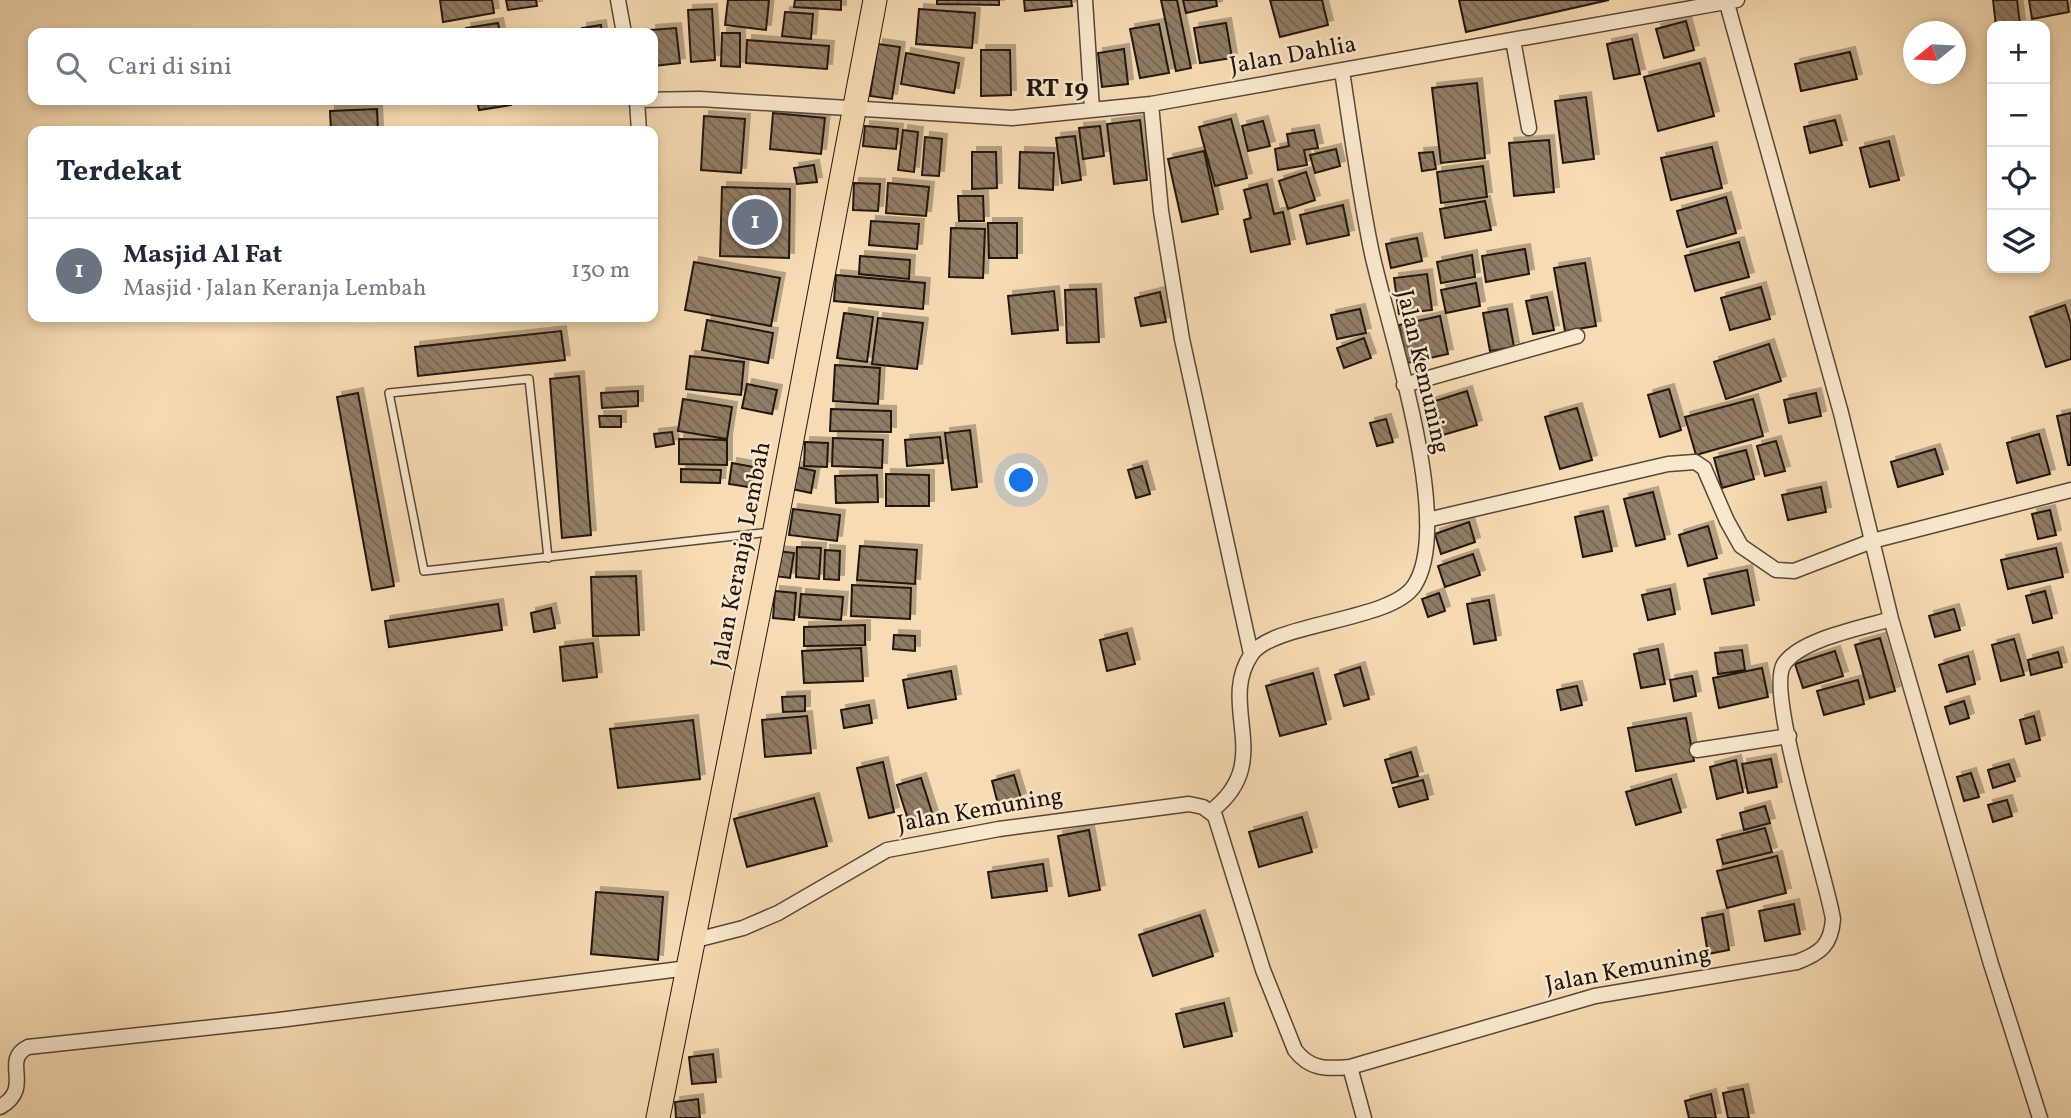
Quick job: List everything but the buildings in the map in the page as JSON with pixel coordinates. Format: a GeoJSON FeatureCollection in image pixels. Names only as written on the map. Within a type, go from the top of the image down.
{"type":"FeatureCollection","features":[{"type":"Feature","properties":{"kind":"main road","name":"Jalan Keranja Lembah"},"geometry":{"type":"LineString","coordinates":[[658,1118],[875,0]]}},
{"type":"Feature","properties":{"kind":"street"},"geometry":{"type":"LineString","coordinates":[[618,0],[623,28]]}},
{"type":"Feature","properties":{"kind":"street"},"geometry":{"type":"LineString","coordinates":[[1085,0],[1091,108]]}},
{"type":"Feature","properties":{"kind":"street"},"geometry":{"type":"LineString","coordinates":[[1730,1],[1840,413],[1891,619],[2040,1118]]}},
{"type":"Feature","properties":{"kind":"street","name":"Jalan Dahlia"},"geometry":{"type":"LineString","coordinates":[[658,100],[700,99],[854,107],[991,118],[1151,104],[1730,1]]}},
{"type":"Feature","properties":{"kind":"street"},"geometry":{"type":"LineString","coordinates":[[1513,40],[1529,128]]}},
{"type":"Feature","properties":{"kind":"street","name":"Jalan Kemuning"},"geometry":{"type":"LineString","coordinates":[[1251,654],[1268,641],[1357,615],[1404,595],[1414,586],[1420,572],[1427,520],[1417,435],[1371,248],[1342,71]]}},
{"type":"Feature","properties":{"kind":"street"},"geometry":{"type":"LineString","coordinates":[[1151,104],[1161,211],[1182,339],[1251,654],[1241,689],[1242,772],[1229,795],[1211,811]]}},
{"type":"Feature","properties":{"kind":"street"},"geometry":{"type":"LineString","coordinates":[[636,105],[639,126]]}},
{"type":"Feature","properties":{"kind":"street"},"geometry":{"type":"LineString","coordinates":[[1404,385],[1577,336]]}},
{"type":"Feature","properties":{"kind":"street"},"geometry":{"type":"LineString","coordinates":[[1427,520],[1668,464],[1695,462],[1704,468],[1727,522],[1741,546],[1776,570],[1794,572],[1872,541],[2071,490]]}},
{"type":"Feature","properties":{"kind":"street","name":"Jalan Kemuning"},"geometry":{"type":"LineString","coordinates":[[692,941],[743,928],[778,913],[887,850],[917,843],[1189,804],[1211,811],[1218,824],[1263,970],[1295,1050],[1312,1066],[1350,1067],[1595,996],[1797,962],[1817,955],[1832,936],[1833,919],[1779,688],[1783,664],[1795,653],[1816,642],[1891,619]]}},
{"type":"Feature","properties":{"kind":"street"},"geometry":{"type":"LineString","coordinates":[[1697,750],[1789,736]]}},
{"type":"Feature","properties":{"kind":"street"},"geometry":{"type":"LineString","coordinates":[[0,1107],[12,1100],[17,1090],[15,1059],[28,1047],[279,1020],[688,968]]}},
{"type":"Feature","properties":{"kind":"street"},"geometry":{"type":"LineString","coordinates":[[1350,1067],[1364,1118]]}},
{"type":"Feature","properties":{"kind":"lane"},"geometry":{"type":"LineString","coordinates":[[548,558],[530,379],[389,393],[424,571],[548,558],[774,531]]}},
{"type":"Feature","properties":{"kind":"place","name":"Masjid Al Fat"},"geometry":{"type":"Point","coordinates":[755,222]}},
{"type":"Feature","properties":{"kind":"district","name":"RT 19"},"geometry":{"type":"Point","coordinates":[1057,89]}}]}
